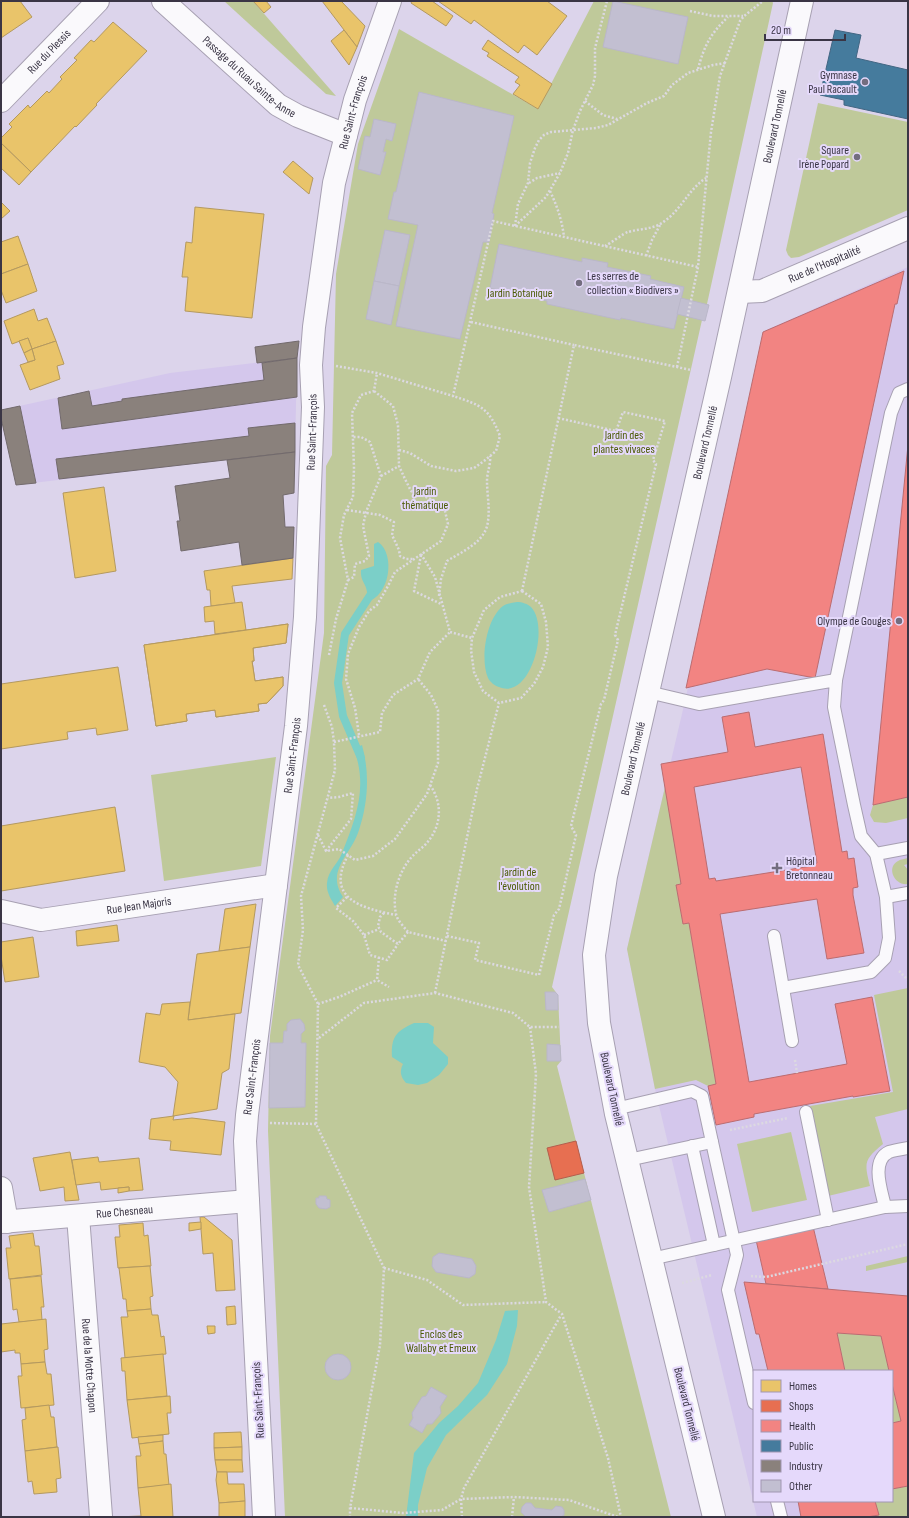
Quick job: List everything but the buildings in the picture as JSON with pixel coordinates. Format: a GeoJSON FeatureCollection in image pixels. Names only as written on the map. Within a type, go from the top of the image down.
{"type":"FeatureCollection","features":[{"type":"Feature","properties":{"kind":"street","name":"Rue du Plessis"},"geometry":{"type":"LineString","coordinates":[[1,101],[98,1]]}},
{"type":"Feature","properties":{"kind":"street","name":"Passage du Ruau Sainte-Anne"},"geometry":{"type":"LineString","coordinates":[[163,1],[278,105],[298,116],[346,135]]}},
{"type":"Feature","properties":{"kind":"street","name":"Rue Saint-François"},"geometry":{"type":"LineString","coordinates":[[264,1517],[245,1141],[247,1115],[296,726],[305,618],[313,407],[310,366],[314,327],[334,183],[355,100],[390,1]]}},
{"type":"Feature","properties":{"kind":"street","name":"Boulevard Tonnellé"},"geometry":{"type":"LineString","coordinates":[[714,1517],[651,1260],[616,1109],[599,1024],[594,955],[606,876],[739,292],[802,1]]}},
{"type":"Feature","properties":{"kind":"street","name":"Rue de l'Hospitalité"},"geometry":{"type":"LineString","coordinates":[[739,292],[762,291],[908,228]]}},
{"type":"Feature","properties":{"kind":"street","name":"Rue Jean Majoris"},"geometry":{"type":"LineString","coordinates":[[1,911],[40,920],[276,886]]}},
{"type":"Feature","properties":{"kind":"street"},"geometry":{"type":"LineString","coordinates":[[1,1188],[4,1222]]}},
{"type":"Feature","properties":{"kind":"street","name":"Rue Chesneau"},"geometry":{"type":"LineString","coordinates":[[4,1222],[248,1201]]}},
{"type":"Feature","properties":{"kind":"street","name":"Rue de la Motte Chapon"},"geometry":{"type":"LineString","coordinates":[[78,1216],[101,1516]]}},
{"type":"Feature","properties":{"kind":"lane"},"geometry":{"type":"LineString","coordinates":[[783,988],[871,972],[885,958],[887,952],[889,938],[886,897],[876,854],[861,836],[834,707],[836,680],[892,413],[899,393],[908,389]]}},
{"type":"Feature","properties":{"kind":"lane"},"geometry":{"type":"LineString","coordinates":[[648,692],[699,704],[836,680]]}},
{"type":"Feature","properties":{"kind":"lane"},"geometry":{"type":"LineString","coordinates":[[876,854],[908,848]]}},
{"type":"Feature","properties":{"kind":"lane"},"geometry":{"type":"LineString","coordinates":[[886,897],[908,893]]}},
{"type":"Feature","properties":{"kind":"lane"},"geometry":{"type":"LineString","coordinates":[[774,936],[792,1041]]}},
{"type":"Feature","properties":{"kind":"lane"},"geometry":{"type":"LineString","coordinates":[[616,1109],[692,1091],[702,1096],[737,1255],[728,1290],[753,1399]]}},
{"type":"Feature","properties":{"kind":"lane"},"geometry":{"type":"LineString","coordinates":[[806,1112],[828,1220]]}},
{"type":"Feature","properties":{"kind":"lane"},"geometry":{"type":"LineString","coordinates":[[628,1160],[692,1146],[711,1138]]}},
{"type":"Feature","properties":{"kind":"lane"},"geometry":{"type":"LineString","coordinates":[[692,1146],[714,1245]]}},
{"type":"Feature","properties":{"kind":"lane"},"geometry":{"type":"LineString","coordinates":[[885,1207],[878,1172],[881,1160],[889,1152],[908,1148]]}},
{"type":"Feature","properties":{"kind":"lane"},"geometry":{"type":"LineString","coordinates":[[651,1260],[885,1207],[908,1206]]}},
{"type":"Feature","properties":{"kind":"lane"},"geometry":{"type":"LineString","coordinates":[[777,1502],[781,1517]]}},
{"type":"Feature","properties":{"kind":"path"},"geometry":{"type":"LineString","coordinates":[[514,226],[546,197],[560,173],[568,153],[573,130],[593,86],[595,76],[595,48],[608,1]]}},
{"type":"Feature","properties":{"kind":"path"},"geometry":{"type":"LineString","coordinates":[[677,367],[698,267],[711,132],[720,76],[740,21],[763,1]]}},
{"type":"Feature","properties":{"kind":"path"},"geometry":{"type":"LineString","coordinates":[[690,11],[713,16],[744,16]]}},
{"type":"Feature","properties":{"kind":"path"},"geometry":{"type":"LineString","coordinates":[[698,69],[706,45],[712,34],[728,17]]}},
{"type":"Feature","properties":{"kind":"path"},"geometry":{"type":"LineString","coordinates":[[514,226],[518,204],[528,183],[530,163],[539,140],[544,135],[551,132],[596,128],[618,120],[647,103],[664,96],[672,85],[688,73],[713,65],[726,63]]}},
{"type":"Feature","properties":{"kind":"path"},"geometry":{"type":"LineString","coordinates":[[585,102],[602,115],[618,120]]}},
{"type":"Feature","properties":{"kind":"path"},"geometry":{"type":"LineString","coordinates":[[528,183],[536,178],[560,173]]}},
{"type":"Feature","properties":{"kind":"path"},"geometry":{"type":"LineString","coordinates":[[646,256],[660,225],[680,207],[697,184],[706,178]]}},
{"type":"Feature","properties":{"kind":"path"},"geometry":{"type":"LineString","coordinates":[[550,190],[560,216],[564,237]]}},
{"type":"Feature","properties":{"kind":"path"},"geometry":{"type":"LineString","coordinates":[[453,396],[493,221],[698,267]]}},
{"type":"Feature","properties":{"kind":"path"},"geometry":{"type":"LineString","coordinates":[[605,246],[614,242],[627,232],[649,229],[660,225]]}},
{"type":"Feature","properties":{"kind":"path"},"geometry":{"type":"LineString","coordinates":[[471,322],[691,370]]}},
{"type":"Feature","properties":{"kind":"path"},"geometry":{"type":"LineString","coordinates":[[522,591],[574,345]]}},
{"type":"Feature","properties":{"kind":"path"},"geometry":{"type":"LineString","coordinates":[[334,366],[377,373],[473,402],[486,410],[494,422],[500,436],[496,451],[490,456],[474,468],[456,471],[431,466],[410,453],[398,450]]}},
{"type":"Feature","properties":{"kind":"path"},"geometry":{"type":"LineString","coordinates":[[374,391],[377,373]]}},
{"type":"Feature","properties":{"kind":"path"},"geometry":{"type":"LineString","coordinates":[[328,656],[336,619],[348,580],[340,538],[344,515],[353,497],[352,413],[362,395],[374,391]]}},
{"type":"Feature","properties":{"kind":"path"},"geometry":{"type":"LineString","coordinates":[[359,736],[354,708],[346,679],[348,654],[359,627],[369,611],[377,605],[395,572],[441,541],[448,524],[445,511],[433,500],[412,492],[399,466],[398,425],[393,406],[374,391]]}},
{"type":"Feature","properties":{"kind":"path"},"geometry":{"type":"LineString","coordinates":[[447,936],[479,943],[475,960],[539,975],[554,915],[559,908],[561,901],[576,835],[571,826],[618,640],[615,635],[656,464],[653,460],[665,421],[623,412],[616,431],[558,418]]}},
{"type":"Feature","properties":{"kind":"path"},"geometry":{"type":"LineString","coordinates":[[353,437],[361,437],[370,442],[381,476]]}},
{"type":"Feature","properties":{"kind":"path"},"geometry":{"type":"LineString","coordinates":[[439,596],[441,579],[447,561],[473,546],[481,538],[488,522],[487,478],[491,463],[490,456]]}},
{"type":"Feature","properties":{"kind":"path"},"geometry":{"type":"LineString","coordinates":[[348,580],[354,577],[355,564],[365,561],[369,556],[363,526],[366,512],[381,476],[399,466]]}},
{"type":"Feature","properties":{"kind":"path"},"geometry":{"type":"LineString","coordinates":[[347,510],[380,514],[394,522],[392,535],[399,550],[400,556],[406,559],[414,559]]}},
{"type":"Feature","properties":{"kind":"path"},"geometry":{"type":"LineString","coordinates":[[421,554],[435,577],[441,604],[450,632]]}},
{"type":"Feature","properties":{"kind":"path"},"geometry":{"type":"LineString","coordinates":[[421,554],[414,591],[441,604]]}},
{"type":"Feature","properties":{"kind":"path"},"geometry":{"type":"LineString","coordinates":[[522,591],[541,604],[546,622],[548,647],[542,667],[534,684],[521,698],[499,703],[483,691],[474,672],[471,650],[472,638],[484,610],[500,597],[522,591]]}},
{"type":"Feature","properties":{"kind":"path"},"geometry":{"type":"LineString","coordinates":[[450,632],[472,638]]}},
{"type":"Feature","properties":{"kind":"path"},"geometry":{"type":"LineString","coordinates":[[334,742],[380,732],[382,713],[393,695],[418,679],[430,652],[450,632]]}},
{"type":"Feature","properties":{"kind":"path"},"geometry":{"type":"LineString","coordinates":[[326,851],[339,849],[355,860],[373,856],[395,839],[427,794],[438,763],[438,710],[431,695],[418,679]]}},
{"type":"Feature","properties":{"kind":"path"},"geometry":{"type":"LineString","coordinates":[[323,701],[332,727],[335,770],[301,896],[303,930],[298,965],[318,1004],[316,1124],[384,1268],[380,1345],[350,1508],[350,1517]]}},
{"type":"Feature","properties":{"kind":"path"},"geometry":{"type":"LineString","coordinates":[[435,993],[478,789],[499,703]]}},
{"type":"Feature","properties":{"kind":"path"},"geometry":{"type":"LineString","coordinates":[[430,784],[436,794],[440,810],[437,828],[425,845],[410,858],[398,880],[395,895],[396,915],[408,932],[446,941]]}},
{"type":"Feature","properties":{"kind":"path"},"geometry":{"type":"LineString","coordinates":[[326,851],[351,819],[353,793],[328,798]]}},
{"type":"Feature","properties":{"kind":"path"},"geometry":{"type":"LineString","coordinates":[[318,835],[326,851]]}},
{"type":"Feature","properties":{"kind":"path"},"geometry":{"type":"LineString","coordinates":[[348,855],[342,866],[340,875],[340,884],[343,892],[347,897],[360,905],[384,913],[396,915]]}},
{"type":"Feature","properties":{"kind":"path"},"geometry":{"type":"LineString","coordinates":[[347,897],[336,908],[353,921],[364,935],[370,955],[387,960],[408,932]]}},
{"type":"Feature","properties":{"kind":"path"},"geometry":{"type":"LineString","coordinates":[[384,913],[380,917],[378,926],[379,929],[398,944]]}},
{"type":"Feature","properties":{"kind":"path"},"geometry":{"type":"LineString","coordinates":[[364,935],[379,929]]}},
{"type":"Feature","properties":{"kind":"path"},"geometry":{"type":"LineString","coordinates":[[377,980],[379,957]]}},
{"type":"Feature","properties":{"kind":"path"},"geometry":{"type":"LineString","coordinates":[[318,1004],[339,997],[377,980]]}},
{"type":"Feature","properties":{"kind":"path"},"geometry":{"type":"LineString","coordinates":[[377,980],[389,987]]}},
{"type":"Feature","properties":{"kind":"path"},"geometry":{"type":"LineString","coordinates":[[318,1038],[364,1004],[435,993],[513,1013],[530,1027],[559,1027]]}},
{"type":"Feature","properties":{"kind":"path"},"geometry":{"type":"LineString","coordinates":[[530,1027],[536,1074],[529,1187],[546,1302]]}},
{"type":"Feature","properties":{"kind":"path"},"geometry":{"type":"LineString","coordinates":[[711,1138],[794,1117]]}},
{"type":"Feature","properties":{"kind":"path"},"geometry":{"type":"LineString","coordinates":[[268,1123],[316,1124]]}},
{"type":"Feature","properties":{"kind":"path"},"geometry":{"type":"LineString","coordinates":[[745,1276],[766,1277],[908,1244]]}},
{"type":"Feature","properties":{"kind":"path"},"geometry":{"type":"LineString","coordinates":[[384,1268],[427,1280],[463,1305],[546,1302],[562,1314],[608,1458],[621,1517]]}},
{"type":"Feature","properties":{"kind":"path"},"geometry":{"type":"LineString","coordinates":[[679,1284],[718,1273]]}},
{"type":"Feature","properties":{"kind":"path"},"geometry":{"type":"LineString","coordinates":[[462,1517],[461,1499],[464,1488],[562,1314]]}},
{"type":"Feature","properties":{"kind":"path"},"geometry":{"type":"LineString","coordinates":[[350,1508],[403,1513],[419,1512],[442,1510],[461,1499],[514,1497],[569,1500],[618,1517]]}},
{"type":"Feature","properties":{"kind":"path"},"geometry":{"type":"LineString","coordinates":[[512,1517],[514,1497]]}},
{"type":"Feature","properties":{"kind":"shaded area","name":"Hôpital Bretonneau"},"geometry":{"type":"Polygon","coordinates":[[[908,267],[908,1517],[757,1517],[753,1502],[893,1502],[893,1370],[753,1370],[753,1500],[655,1089],[627,949],[685,701],[764,331],[908,267]]]}},
{"type":"Feature","properties":{"kind":"shaded area"},"geometry":{"type":"Polygon","coordinates":[[[297,358],[295,452],[16,485],[1,418],[1,410],[170,373],[297,358]]]}},
{"type":"Feature","properties":{"kind":"shaded area"},"geometry":{"type":"Polygon","coordinates":[[[378,542],[384,548],[387,556],[388,575],[381,592],[366,602],[367,592],[366,586],[361,577],[361,570],[374,566],[374,544],[378,542]]]}},
{"type":"Feature","properties":{"kind":"shaded area"},"geometry":{"type":"Polygon","coordinates":[[[517,602],[525,603],[530,606],[536,616],[539,629],[538,644],[528,673],[520,683],[510,688],[499,687],[494,685],[488,678],[485,661],[486,640],[492,620],[497,612],[505,605],[517,602]]]}},
{"type":"Feature","properties":{"kind":"shaded area"},"geometry":{"type":"Polygon","coordinates":[[[362,745],[365,756],[367,777],[366,799],[362,820],[356,839],[338,870],[338,887],[343,897],[335,906],[330,898],[327,883],[329,874],[342,853],[356,815],[360,790],[360,777],[354,749],[362,745]]]}},
{"type":"Feature","properties":{"kind":"shaded area"},"geometry":{"type":"Polygon","coordinates":[[[414,1023],[428,1023],[434,1027],[433,1043],[448,1057],[448,1064],[439,1075],[427,1083],[418,1085],[406,1083],[401,1074],[403,1064],[392,1057],[392,1044],[396,1036],[403,1029],[414,1023]]]}},
{"type":"Feature","properties":{"kind":"shaded area"},"geometry":{"type":"Polygon","coordinates":[[[518,1310],[517,1326],[507,1364],[487,1395],[446,1435],[427,1468],[418,1505],[418,1517],[406,1517],[414,1453],[439,1423],[458,1406],[478,1383],[496,1340],[505,1311],[518,1310]]]}},
{"type":"Feature","properties":{"kind":"green space"},"geometry":{"type":"Polygon","coordinates":[[[224,1],[253,1],[336,96],[326,94],[224,1]]]}},
{"type":"Feature","properties":{"kind":"green space","name":"Jardin Botanique"},"geometry":{"type":"Polygon","coordinates":[[[594,1],[772,1],[773,3],[707,304],[709,305],[702,320],[552,987],[558,995],[561,1061],[557,1066],[671,1517],[285,1517],[268,1131],[270,1036],[324,633],[326,466],[332,455],[336,274],[358,144],[399,29],[538,109],[594,1]]]}},
{"type":"Feature","properties":{"kind":"green space","name":"Square Irène Popard"},"geometry":{"type":"Polygon","coordinates":[[[818,103],[908,122],[908,210],[799,257],[791,258],[786,250],[818,103]]]}},
{"type":"Feature","properties":{"kind":"green space"},"geometry":{"type":"Polygon","coordinates":[[[276,757],[261,866],[164,881],[151,775],[276,757]]]}},
{"type":"Feature","properties":{"kind":"green space"},"geometry":{"type":"Polygon","coordinates":[[[665,787],[681,884],[676,885],[683,924],[689,923],[716,1084],[708,1086],[696,1080],[655,1089],[627,949],[665,787]]]}},
{"type":"Feature","properties":{"kind":"green space"},"geometry":{"type":"Polygon","coordinates":[[[908,797],[908,818],[886,823],[874,822],[870,815],[873,805],[908,797]]]}},
{"type":"Feature","properties":{"kind":"green space"},"geometry":{"type":"Polygon","coordinates":[[[908,858],[908,864],[904,865],[908,870],[908,884],[903,884],[893,876],[892,871],[894,864],[902,859],[908,858]]]}},
{"type":"Feature","properties":{"kind":"green space"},"geometry":{"type":"Polygon","coordinates":[[[908,988],[908,1109],[875,1117],[883,1144],[872,1154],[867,1162],[866,1166],[870,1186],[828,1196],[810,1106],[893,1092],[874,995],[908,988]]]}},
{"type":"Feature","properties":{"kind":"green space"},"geometry":{"type":"Polygon","coordinates":[[[791,1132],[807,1200],[752,1212],[737,1144],[791,1132]]]}},
{"type":"Feature","properties":{"kind":"green space"},"geometry":{"type":"Polygon","coordinates":[[[908,1256],[908,1262],[866,1271],[866,1266],[908,1256]]]}},
{"type":"Feature","properties":{"kind":"green space"},"geometry":{"type":"Polygon","coordinates":[[[837,1333],[881,1336],[889,1370],[845,1370],[837,1333]]]}},
{"type":"Feature","properties":{"kind":"green space"},"geometry":{"type":"Polygon","coordinates":[[[893,1388],[901,1421],[893,1423],[893,1388]]]}},
{"type":"Feature","properties":{"kind":"green space"},"geometry":{"type":"Polygon","coordinates":[[[908,1486],[908,1517],[867,1517],[878,1515],[875,1502],[893,1502],[893,1489],[908,1486]]]}},
{"type":"Feature","properties":{"kind":"waterway"},"geometry":{"type":"LineString","coordinates":[[361,758],[343,716],[338,683],[345,634],[371,594]]}},
{"type":"Feature","properties":{"kind":"place","name":"Gymnase Paul Racault"},"geometry":{"type":"Point","coordinates":[865,82]}},
{"type":"Feature","properties":{"kind":"place","name":"Square Irène Popard"},"geometry":{"type":"Point","coordinates":[857,157]}},
{"type":"Feature","properties":{"kind":"place","name":"Les serres de collection « Biodivers »"},"geometry":{"type":"Point","coordinates":[579,283]}},
{"type":"Feature","properties":{"kind":"place","name":"Olympe de Gouges"},"geometry":{"type":"Point","coordinates":[899,621]}},
{"type":"Feature","properties":{"kind":"place","name":"Hôpital Bretonneau"},"geometry":{"type":"Point","coordinates":[777,868]}},
{"type":"Feature","properties":{"kind":"park label","name":"Jardin des plantes vivaces"},"geometry":{"type":"Point","coordinates":[624,442]}},
{"type":"Feature","properties":{"kind":"park label","name":"Jardin thématique"},"geometry":{"type":"Point","coordinates":[425,498]}},
{"type":"Feature","properties":{"kind":"park label","name":"Jardin de l'évolution"},"geometry":{"type":"Point","coordinates":[519,879]}},
{"type":"Feature","properties":{"kind":"park label","name":"Enclos des Wallaby et Emeux"},"geometry":{"type":"Point","coordinates":[441,1341]}}]}
